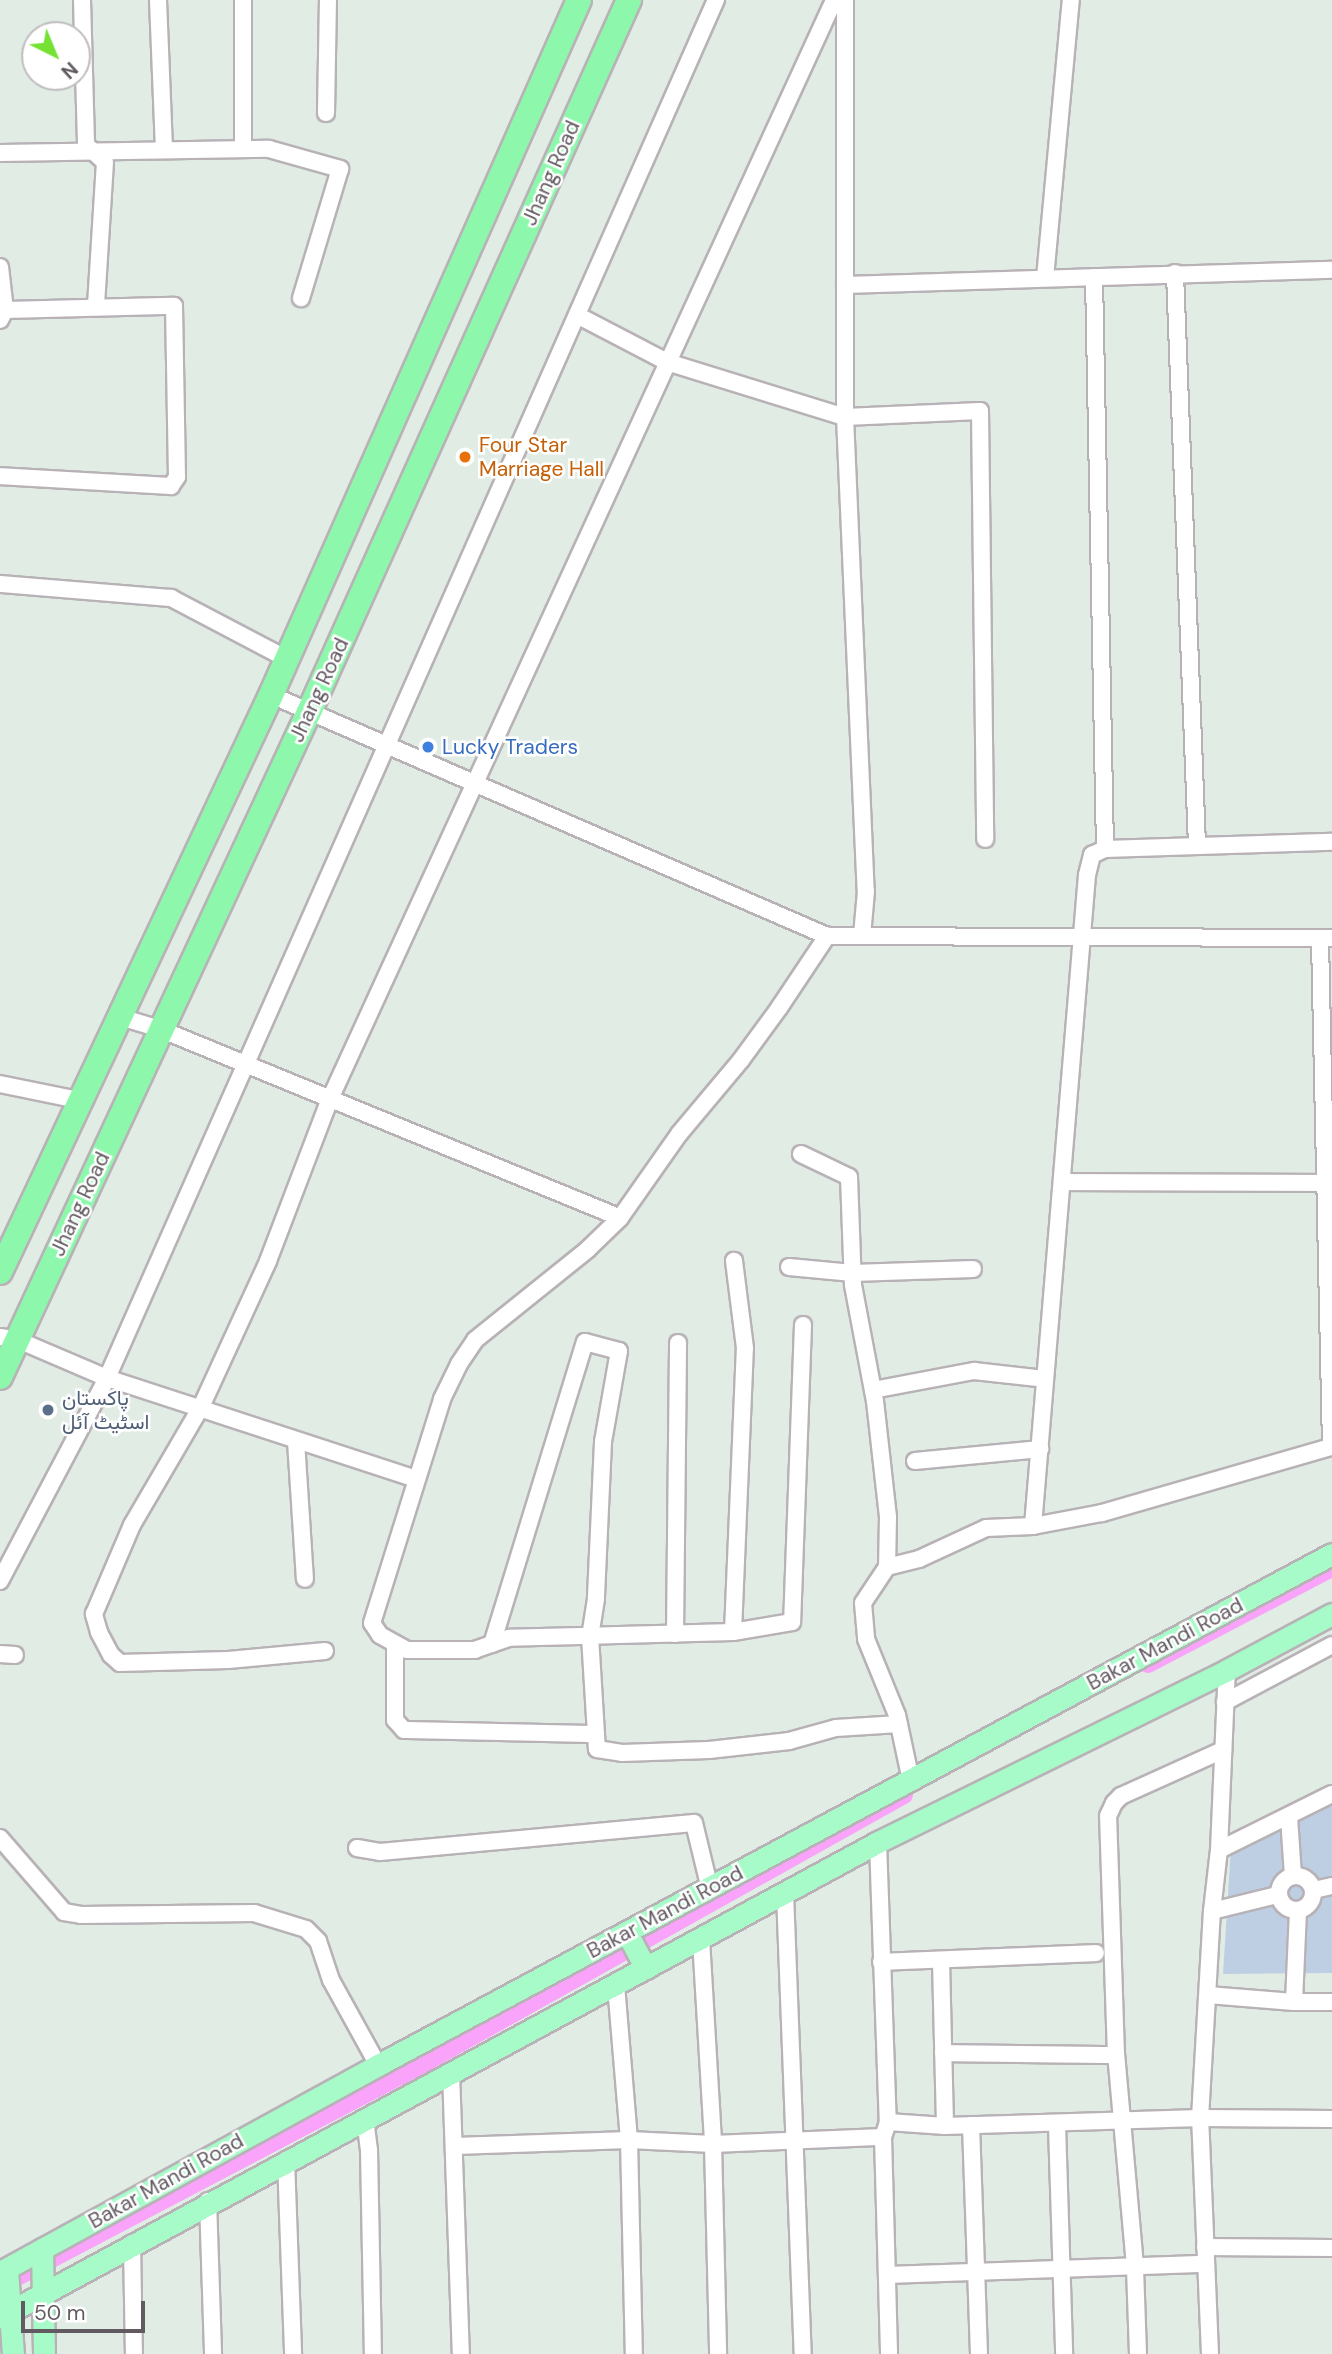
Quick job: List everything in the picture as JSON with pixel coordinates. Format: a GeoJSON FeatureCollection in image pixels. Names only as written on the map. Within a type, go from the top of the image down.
{"type":"FeatureCollection","features":[{"type":"Feature","properties":{"kind":"highway","name":"Jhang Road"},"geometry":{"type":"LineString","coordinates":[[0,1272],[83,1101],[271,695],[579,0]]}},
{"type":"Feature","properties":{"kind":"highway","name":"Jhang Road"},"geometry":{"type":"LineString","coordinates":[[0,1377],[9,1338],[160,1029],[309,712],[629,0]]}},
{"type":"Feature","properties":{"kind":"main road","name":"Bakar Mandi Road"},"geometry":{"type":"LineString","coordinates":[[3,2271],[378,2065],[1332,1555]]}},
{"type":"Feature","properties":{"kind":"main road","name":"Bakar Mandi Road"},"geometry":{"type":"LineString","coordinates":[[5,2314],[878,1842],[1227,1670],[1332,1614]]}},
{"type":"Feature","properties":{"kind":"main road"},"geometry":{"type":"LineString","coordinates":[[627,1933],[646,1968]]}},
{"type":"Feature","properties":{"kind":"main road"},"geometry":{"type":"LineString","coordinates":[[42,2249],[44,2354]]}},
{"type":"Feature","properties":{"kind":"main road"},"geometry":{"type":"LineString","coordinates":[[3,2271],[5,2314],[13,2354]]}},
{"type":"Feature","properties":{"kind":"street"},"geometry":{"type":"LineString","coordinates":[[82,0],[86,145],[105,162],[96,306]]}},
{"type":"Feature","properties":{"kind":"street"},"geometry":{"type":"LineString","coordinates":[[158,0],[164,150]]}},
{"type":"Feature","properties":{"kind":"street"},"geometry":{"type":"LineString","coordinates":[[243,0],[243,149]]}},
{"type":"Feature","properties":{"kind":"street"},"geometry":{"type":"LineString","coordinates":[[326,113],[328,0]]}},
{"type":"Feature","properties":{"kind":"street"},"geometry":{"type":"LineString","coordinates":[[0,1581],[107,1378],[243,1065],[387,746],[716,0]]}},
{"type":"Feature","properties":{"kind":"street"},"geometry":{"type":"LineString","coordinates":[[325,1651],[228,1660],[120,1663],[111,1655],[93,1614],[132,1525],[201,1408],[268,1261],[330,1099],[834,0]]}},
{"type":"Feature","properties":{"kind":"street"},"geometry":{"type":"LineString","coordinates":[[845,0],[845,417],[866,891],[862,936]]}},
{"type":"Feature","properties":{"kind":"street"},"geometry":{"type":"LineString","coordinates":[[1045,278],[1071,0]]}},
{"type":"Feature","properties":{"kind":"street"},"geometry":{"type":"LineString","coordinates":[[0,153],[269,149],[340,169],[301,298]]}},
{"type":"Feature","properties":{"kind":"street"},"geometry":{"type":"LineString","coordinates":[[0,267],[2,315],[96,306],[174,306],[177,477],[171,486],[0,475]]}},
{"type":"Feature","properties":{"kind":"street"},"geometry":{"type":"LineString","coordinates":[[845,285],[1332,270]]}},
{"type":"Feature","properties":{"kind":"street"},"geometry":{"type":"LineString","coordinates":[[1175,273],[1198,845]]}},
{"type":"Feature","properties":{"kind":"street"},"geometry":{"type":"LineString","coordinates":[[1094,277],[1105,849]]}},
{"type":"Feature","properties":{"kind":"street"},"geometry":{"type":"LineString","coordinates":[[576,315],[667,362],[845,417],[980,411],[985,839]]}},
{"type":"Feature","properties":{"kind":"street"},"geometry":{"type":"LineString","coordinates":[[0,584],[170,598],[287,659]]}},
{"type":"Feature","properties":{"kind":"street"},"geometry":{"type":"LineString","coordinates":[[271,695],[827,936],[1326,939],[1325,1183],[1331,1447],[1102,1513],[1033,1526],[986,1528],[919,1559],[887,1567]]}},
{"type":"Feature","properties":{"kind":"street"},"geometry":{"type":"LineString","coordinates":[[1033,1526],[1081,938],[1087,875],[1092,855],[1105,849],[1332,842]]}},
{"type":"Feature","properties":{"kind":"street"},"geometry":{"type":"LineString","coordinates":[[803,1325],[792,1622],[733,1632],[509,1638],[475,1650],[407,1650],[380,1635],[372,1623],[442,1399],[459,1363],[475,1340],[588,1249],[620,1218],[679,1135],[757,1039],[827,936]]}},
{"type":"Feature","properties":{"kind":"street"},"geometry":{"type":"LineString","coordinates":[[120,1017],[160,1029],[620,1218]]}},
{"type":"Feature","properties":{"kind":"street"},"geometry":{"type":"LineString","coordinates":[[0,1084],[83,1101]]}},
{"type":"Feature","properties":{"kind":"street"},"geometry":{"type":"LineString","coordinates":[[801,1154],[849,1177],[853,1273],[873,1390],[888,1517],[887,1567],[863,1603],[866,1639],[899,1724],[911,1781]]}},
{"type":"Feature","properties":{"kind":"street"},"geometry":{"type":"LineString","coordinates":[[1062,1182],[1325,1183]]}},
{"type":"Feature","properties":{"kind":"street"},"geometry":{"type":"LineString","coordinates":[[733,1632],[745,1348],[734,1261]]}},
{"type":"Feature","properties":{"kind":"street"},"geometry":{"type":"LineString","coordinates":[[789,1267],[853,1273],[972,1269]]}},
{"type":"Feature","properties":{"kind":"street"},"geometry":{"type":"LineString","coordinates":[[9,1338],[107,1378],[416,1479]]}},
{"type":"Feature","properties":{"kind":"street"},"geometry":{"type":"LineString","coordinates":[[492,1644],[585,1342],[619,1351],[603,1442],[596,1598],[590,1636],[597,1749],[709,1750],[789,1741],[836,1728],[899,1724]]}},
{"type":"Feature","properties":{"kind":"street"},"geometry":{"type":"LineString","coordinates":[[675,1634],[678,1343]]}},
{"type":"Feature","properties":{"kind":"street"},"geometry":{"type":"LineString","coordinates":[[873,1390],[974,1371],[1045,1379]]}},
{"type":"Feature","properties":{"kind":"street"},"geometry":{"type":"LineString","coordinates":[[296,1441],[305,1579]]}},
{"type":"Feature","properties":{"kind":"street"},"geometry":{"type":"LineString","coordinates":[[915,1461],[1040,1449]]}},
{"type":"Feature","properties":{"kind":"street"},"geometry":{"type":"LineString","coordinates":[[395,1644],[396,1720],[404,1730],[594,1734]]}},
{"type":"Feature","properties":{"kind":"street"},"geometry":{"type":"LineString","coordinates":[[1225,1702],[1332,1645]]}},
{"type":"Feature","properties":{"kind":"street"},"geometry":{"type":"LineString","coordinates":[[1210,2354],[1200,2118],[1212,1911],[1219,1850],[1227,1670]]}},
{"type":"Feature","properties":{"kind":"street"},"geometry":{"type":"LineString","coordinates":[[1138,2354],[1135,2266],[1116,2055],[1108,1816],[1114,1802],[1121,1796],[1223,1750]]}},
{"type":"Feature","properties":{"kind":"street"},"geometry":{"type":"LineString","coordinates":[[1219,1850],[1332,1794]]}},
{"type":"Feature","properties":{"kind":"street"},"geometry":{"type":"LineString","coordinates":[[1289,1816],[1293,1875]]}},
{"type":"Feature","properties":{"kind":"street"},"geometry":{"type":"LineString","coordinates":[[357,1847],[380,1852],[694,1823],[710,1889]]}},
{"type":"Feature","properties":{"kind":"street"},"geometry":{"type":"LineString","coordinates":[[0,1838],[64,1912],[81,1915],[254,1913],[306,1929],[318,1941],[331,1980],[378,2065]]}},
{"type":"Feature","properties":{"kind":"street"},"geometry":{"type":"LineString","coordinates":[[878,1842],[889,2354]]}},
{"type":"Feature","properties":{"kind":"street"},"geometry":{"type":"LineString","coordinates":[[1293,1875],[1307,1878],[1314,1890],[1310,1904],[1298,1911],[1284,1907],[1278,1895],[1281,1881],[1293,1875]]}},
{"type":"Feature","properties":{"kind":"street"},"geometry":{"type":"LineString","coordinates":[[1314,1890],[1332,1886]]}},
{"type":"Feature","properties":{"kind":"street"},"geometry":{"type":"LineString","coordinates":[[785,1893],[803,2354]]}},
{"type":"Feature","properties":{"kind":"street"},"geometry":{"type":"LineString","coordinates":[[1212,1911],[1278,1895]]}},
{"type":"Feature","properties":{"kind":"street"},"geometry":{"type":"LineString","coordinates":[[1294,2002],[1298,1911]]}},
{"type":"Feature","properties":{"kind":"street"},"geometry":{"type":"LineString","coordinates":[[701,1939],[713,2144],[718,2354]]}},
{"type":"Feature","properties":{"kind":"street"},"geometry":{"type":"LineString","coordinates":[[881,1962],[1096,1953]]}},
{"type":"Feature","properties":{"kind":"street"},"geometry":{"type":"LineString","coordinates":[[941,1961],[946,2126]]}},
{"type":"Feature","properties":{"kind":"street"},"geometry":{"type":"LineString","coordinates":[[616,1985],[629,2140],[634,2354]]}},
{"type":"Feature","properties":{"kind":"street"},"geometry":{"type":"LineString","coordinates":[[1208,1995],[1294,2002],[1332,2002]]}},
{"type":"Feature","properties":{"kind":"street"},"geometry":{"type":"LineString","coordinates":[[943,2053],[1116,2055]]}},
{"type":"Feature","properties":{"kind":"street"},"geometry":{"type":"LineString","coordinates":[[451,2072],[461,2354]]}},
{"type":"Feature","properties":{"kind":"street"},"geometry":{"type":"LineString","coordinates":[[365,2118],[369,2150],[373,2354]]}},
{"type":"Feature","properties":{"kind":"street"},"geometry":{"type":"LineString","coordinates":[[455,2146],[629,2140],[713,2144],[795,2140],[971,2124],[1058,2125],[1200,2118],[1332,2119]]}},
{"type":"Feature","properties":{"kind":"street"},"geometry":{"type":"LineString","coordinates":[[971,2124],[979,2354]]}},
{"type":"Feature","properties":{"kind":"street"},"geometry":{"type":"LineString","coordinates":[[1058,2125],[1065,2354]]}},
{"type":"Feature","properties":{"kind":"street"},"geometry":{"type":"LineString","coordinates":[[286,2160],[293,2354]]}},
{"type":"Feature","properties":{"kind":"street"},"geometry":{"type":"LineString","coordinates":[[208,2202],[213,2354]]}},
{"type":"Feature","properties":{"kind":"street"},"geometry":{"type":"LineString","coordinates":[[132,2243],[134,2354]]}},
{"type":"Feature","properties":{"kind":"street"},"geometry":{"type":"LineString","coordinates":[[887,2275],[1135,2266],[1205,2256],[1332,2248]]}},
{"type":"Feature","properties":{"kind":"shaded area"},"geometry":{"type":"Polygon","coordinates":[[[1332,1796],[1332,1973],[1223,1974],[1231,1848],[1332,1796]]]}},
{"type":"Feature","properties":{"kind":"waterway"},"geometry":{"type":"LineString","coordinates":[[1148,1664],[1332,1568]]}},
{"type":"Feature","properties":{"kind":"waterway"},"geometry":{"type":"LineString","coordinates":[[0,2286],[430,2060],[904,1795]]}},
{"type":"Feature","properties":{"kind":"place","name":"Four Star Marriage Hall"},"geometry":{"type":"Point","coordinates":[465,457]}},
{"type":"Feature","properties":{"kind":"place","name":"Lucky Traders"},"geometry":{"type":"Point","coordinates":[428,747]}},
{"type":"Feature","properties":{"kind":"place","name":"پاکستان اسٹیٹ آئل"},"geometry":{"type":"Point","coordinates":[48,1410]}}]}
